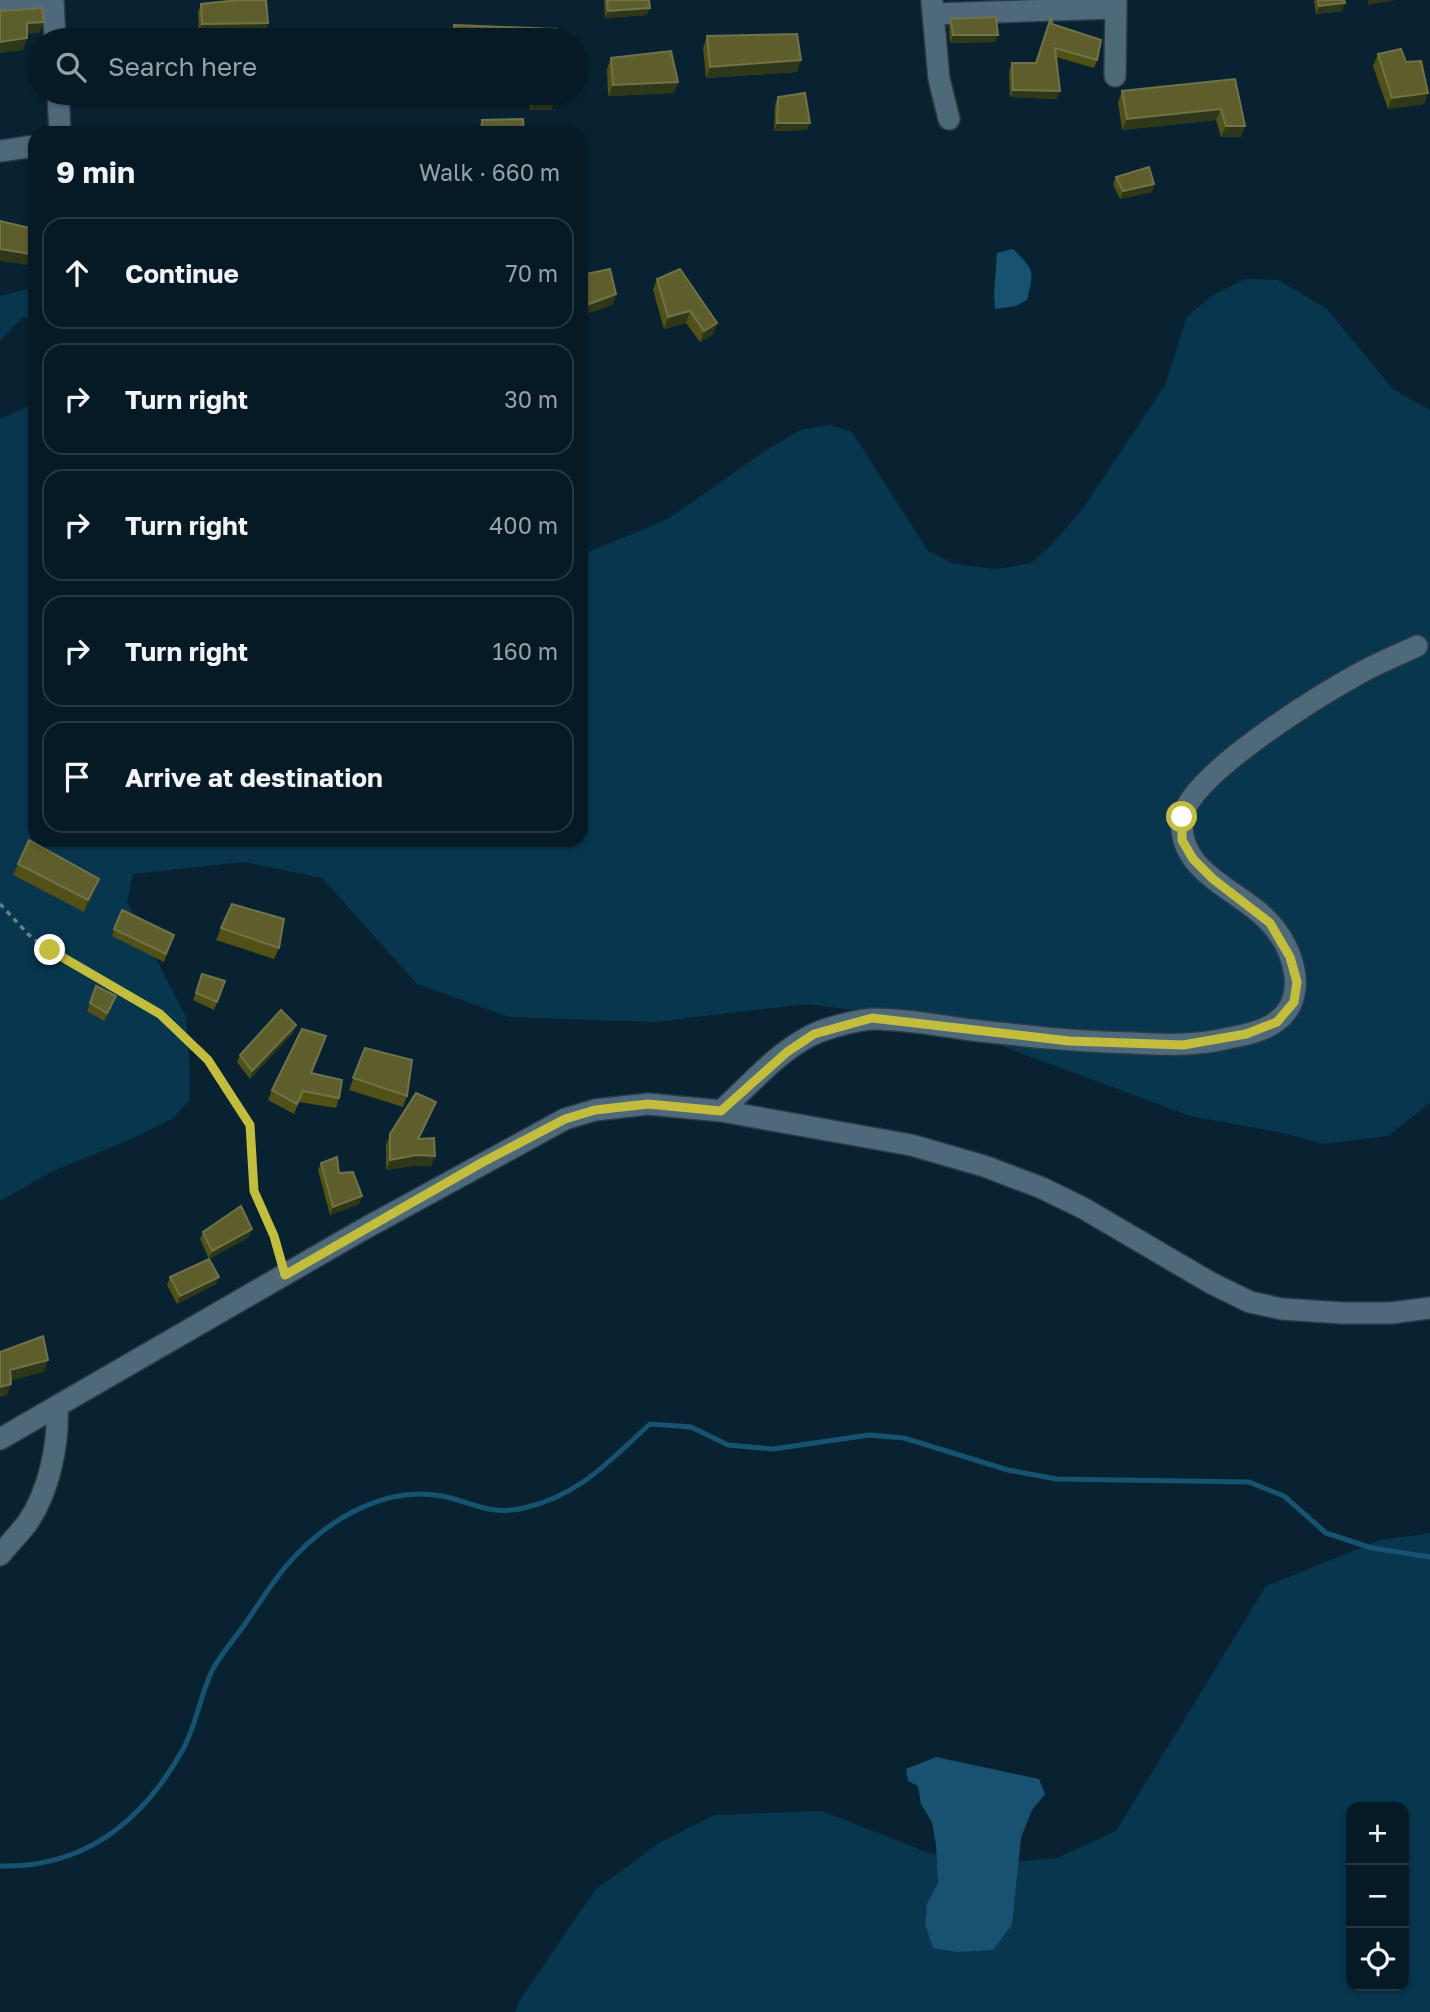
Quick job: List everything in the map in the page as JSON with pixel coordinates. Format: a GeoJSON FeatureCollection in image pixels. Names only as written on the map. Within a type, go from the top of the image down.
{"type":"FeatureCollection","features":[{"type":"Feature","properties":{"kind":"street"},"geometry":{"type":"LineString","coordinates":[[0,5],[52,0],[54,28]]}},
{"type":"Feature","properties":{"kind":"street"},"geometry":{"type":"LineString","coordinates":[[949,119],[939,79],[932,7],[1116,4],[1115,76]]}},
{"type":"Feature","properties":{"kind":"street"},"geometry":{"type":"LineString","coordinates":[[59,105],[60,126]]}},
{"type":"Feature","properties":{"kind":"street"},"geometry":{"type":"LineString","coordinates":[[0,151],[28,147]]}},
{"type":"Feature","properties":{"kind":"street"},"geometry":{"type":"LineString","coordinates":[[721,1111],[787,1052],[814,1034],[872,1018],[1069,1041],[1183,1045],[1246,1034],[1277,1022],[1294,1002],[1297,982],[1290,957],[1270,923],[1213,879],[1193,859],[1182,840],[1182,817],[1188,802],[1205,783],[1256,739],[1361,672],[1417,646]]}},
{"type":"Feature","properties":{"kind":"street"},"geometry":{"type":"LineString","coordinates":[[0,1439],[483,1162],[565,1119],[595,1110],[648,1104],[721,1111],[911,1145],[984,1166],[1042,1188],[1083,1208],[1211,1283],[1250,1302],[1282,1309],[1343,1313],[1391,1313],[1430,1308]]}},
{"type":"Feature","properties":{"kind":"street"},"geometry":{"type":"LineString","coordinates":[[0,1555],[28,1521],[42,1496],[58,1425],[57,1407]]}},
{"type":"Feature","properties":{"kind":"path"},"geometry":{"type":"LineString","coordinates":[[0,904],[29,934],[50,950],[160,1014],[208,1060],[250,1125],[254,1191],[274,1236],[285,1275]]}},
{"type":"Feature","properties":{"kind":"shaded area"},"geometry":{"type":"Polygon","coordinates":[[[1013,249],[1031,272],[1027,300],[1016,306],[995,309],[997,253],[1013,249]]]}},
{"type":"Feature","properties":{"kind":"shaded area"},"geometry":{"type":"Polygon","coordinates":[[[1245,279],[1278,280],[1326,308],[1393,389],[1430,410],[1430,1103],[1388,1136],[1324,1144],[1278,1132],[1190,1116],[935,1021],[807,1004],[654,1022],[509,1017],[417,984],[322,878],[244,862],[133,874],[127,902],[186,1017],[189,1101],[172,1119],[127,1141],[55,1170],[0,1201],[0,419],[28,406],[28,847],[588,847],[588,552],[668,519],[765,451],[800,430],[830,425],[852,432],[928,551],[955,564],[995,569],[1031,563],[1081,511],[1165,385],[1187,316],[1215,294],[1245,279]]]}},
{"type":"Feature","properties":{"kind":"shaded area"},"geometry":{"type":"Polygon","coordinates":[[[28,289],[28,319],[23,317],[0,341],[0,296],[28,289]]]}},
{"type":"Feature","properties":{"kind":"shaded area"},"geometry":{"type":"Polygon","coordinates":[[[1430,1533],[1430,2012],[515,2012],[520,2000],[595,1890],[659,1843],[714,1815],[822,1811],[932,1854],[990,1864],[1057,1858],[1116,1831],[1266,1586],[1380,1540],[1430,1533]]]}},
{"type":"Feature","properties":{"kind":"shaded area"},"geometry":{"type":"Polygon","coordinates":[[[936,1757],[1039,1779],[1045,1794],[1032,1810],[1021,1838],[1012,1925],[993,1950],[957,1952],[933,1948],[925,1924],[927,1903],[938,1883],[936,1845],[932,1822],[921,1804],[918,1786],[908,1781],[906,1769],[936,1757]]]}},
{"type":"Feature","properties":{"kind":"building"},"geometry":{"type":"Polygon","coordinates":[[[266,0],[268,23],[202,24],[201,4],[266,0]]]}},
{"type":"Feature","properties":{"kind":"building"},"geometry":{"type":"Polygon","coordinates":[[[607,0],[649,0],[650,8],[608,11],[607,0]]]}},
{"type":"Feature","properties":{"kind":"building"},"geometry":{"type":"Polygon","coordinates":[[[1318,0],[1344,0],[1345,3],[1319,6],[1318,0]]]}},
{"type":"Feature","properties":{"kind":"building"},"geometry":{"type":"Polygon","coordinates":[[[42,8],[44,22],[27,23],[27,38],[0,42],[0,11],[42,8]]]}},
{"type":"Feature","properties":{"kind":"building"},"geometry":{"type":"Polygon","coordinates":[[[996,17],[998,35],[953,35],[951,19],[996,17]]]}},
{"type":"Feature","properties":{"kind":"building"},"geometry":{"type":"Polygon","coordinates":[[[1051,17],[1052,24],[1101,40],[1097,60],[1055,48],[1060,91],[1013,90],[1012,63],[1036,63],[1051,17]]]}},
{"type":"Feature","properties":{"kind":"building"},"geometry":{"type":"Polygon","coordinates":[[[454,25],[530,28],[454,28],[454,25]]]}},
{"type":"Feature","properties":{"kind":"building"},"geometry":{"type":"Polygon","coordinates":[[[797,34],[801,60],[710,67],[707,36],[797,34]]]}},
{"type":"Feature","properties":{"kind":"building"},"geometry":{"type":"Polygon","coordinates":[[[1401,49],[1406,62],[1421,61],[1428,93],[1392,98],[1378,54],[1401,49]]]}},
{"type":"Feature","properties":{"kind":"building"},"geometry":{"type":"Polygon","coordinates":[[[671,51],[678,82],[613,85],[611,58],[671,51]]]}},
{"type":"Feature","properties":{"kind":"building"},"geometry":{"type":"Polygon","coordinates":[[[1235,79],[1245,126],[1226,126],[1221,109],[1127,119],[1122,91],[1235,79]]]}},
{"type":"Feature","properties":{"kind":"building"},"geometry":{"type":"Polygon","coordinates":[[[805,93],[810,123],[777,123],[778,97],[805,93]]]}},
{"type":"Feature","properties":{"kind":"building"},"geometry":{"type":"Polygon","coordinates":[[[523,119],[524,126],[482,126],[482,120],[523,119]]]}},
{"type":"Feature","properties":{"kind":"building"},"geometry":{"type":"Polygon","coordinates":[[[1149,167],[1154,184],[1123,191],[1116,177],[1149,167]]]}},
{"type":"Feature","properties":{"kind":"building"},"geometry":{"type":"Polygon","coordinates":[[[0,221],[28,228],[28,254],[0,249],[0,221]]]}},
{"type":"Feature","properties":{"kind":"building"},"geometry":{"type":"Polygon","coordinates":[[[610,269],[616,294],[588,304],[588,274],[610,269]]]}},
{"type":"Feature","properties":{"kind":"building"},"geometry":{"type":"Polygon","coordinates":[[[680,269],[717,323],[704,331],[690,311],[668,317],[657,279],[680,269]]]}},
{"type":"Feature","properties":{"kind":"building"},"geometry":{"type":"Polygon","coordinates":[[[28,842],[28,847],[42,847],[99,879],[88,900],[18,864],[28,842]]]}},
{"type":"Feature","properties":{"kind":"building"},"geometry":{"type":"Polygon","coordinates":[[[232,904],[284,919],[279,948],[221,928],[232,904]]]}},
{"type":"Feature","properties":{"kind":"building"},"geometry":{"type":"Polygon","coordinates":[[[122,910],[174,935],[166,954],[114,929],[122,910]]]}},
{"type":"Feature","properties":{"kind":"building"},"geometry":{"type":"Polygon","coordinates":[[[202,974],[225,981],[217,1002],[196,993],[202,974]]]}},
{"type":"Feature","properties":{"kind":"building"},"geometry":{"type":"Polygon","coordinates":[[[96,986],[116,996],[107,1013],[90,1003],[96,986]]]}},
{"type":"Feature","properties":{"kind":"building"},"geometry":{"type":"Polygon","coordinates":[[[281,1010],[296,1025],[252,1071],[240,1055],[281,1010]]]}},
{"type":"Feature","properties":{"kind":"building"},"geometry":{"type":"Polygon","coordinates":[[[302,1029],[326,1036],[311,1073],[342,1080],[339,1098],[303,1091],[297,1104],[272,1090],[302,1029]]]}},
{"type":"Feature","properties":{"kind":"building"},"geometry":{"type":"Polygon","coordinates":[[[365,1048],[412,1060],[407,1096],[353,1078],[365,1048]]]}},
{"type":"Feature","properties":{"kind":"building"},"geometry":{"type":"Polygon","coordinates":[[[416,1093],[436,1102],[418,1139],[434,1138],[435,1156],[416,1155],[390,1160],[390,1134],[416,1093]]]}},
{"type":"Feature","properties":{"kind":"building"},"geometry":{"type":"Polygon","coordinates":[[[337,1157],[339,1173],[353,1172],[362,1196],[333,1207],[321,1163],[337,1157]]]}},
{"type":"Feature","properties":{"kind":"building"},"geometry":{"type":"Polygon","coordinates":[[[241,1206],[252,1229],[212,1251],[203,1232],[241,1206]]]}},
{"type":"Feature","properties":{"kind":"building"},"geometry":{"type":"Polygon","coordinates":[[[209,1259],[219,1277],[180,1296],[170,1277],[209,1259]]]}},
{"type":"Feature","properties":{"kind":"building"},"geometry":{"type":"Polygon","coordinates":[[[43,1336],[48,1360],[10,1370],[11,1384],[0,1387],[0,1352],[43,1336]]]}},
{"type":"Feature","properties":{"kind":"waterway"},"geometry":{"type":"LineString","coordinates":[[0,1866],[30,1865],[58,1859],[108,1836],[129,1819],[166,1776],[182,1751],[205,1687],[218,1661],[284,1569],[299,1552],[330,1526],[365,1506],[402,1495],[442,1496],[501,1510],[524,1508],[544,1502],[562,1495],[593,1475],[650,1424],[691,1427],[728,1445],[773,1449],[869,1435],[904,1438],[1008,1470],[1057,1479],[1249,1482],[1284,1496],[1326,1533],[1372,1548],[1430,1557]]}},
{"type":"Feature","properties":{"kind":"route"},"geometry":{"type":"LineString","coordinates":[[50,950],[160,1014],[208,1060],[250,1125],[254,1191],[274,1236],[285,1275],[483,1162],[565,1119],[595,1110],[648,1104],[721,1111],[787,1052],[814,1034],[839,1026],[872,1018],[1069,1041],[1183,1045],[1246,1034],[1277,1022],[1294,1002],[1297,982],[1290,957],[1270,923],[1213,879],[1193,859],[1182,840],[1182,817]]}}]}
